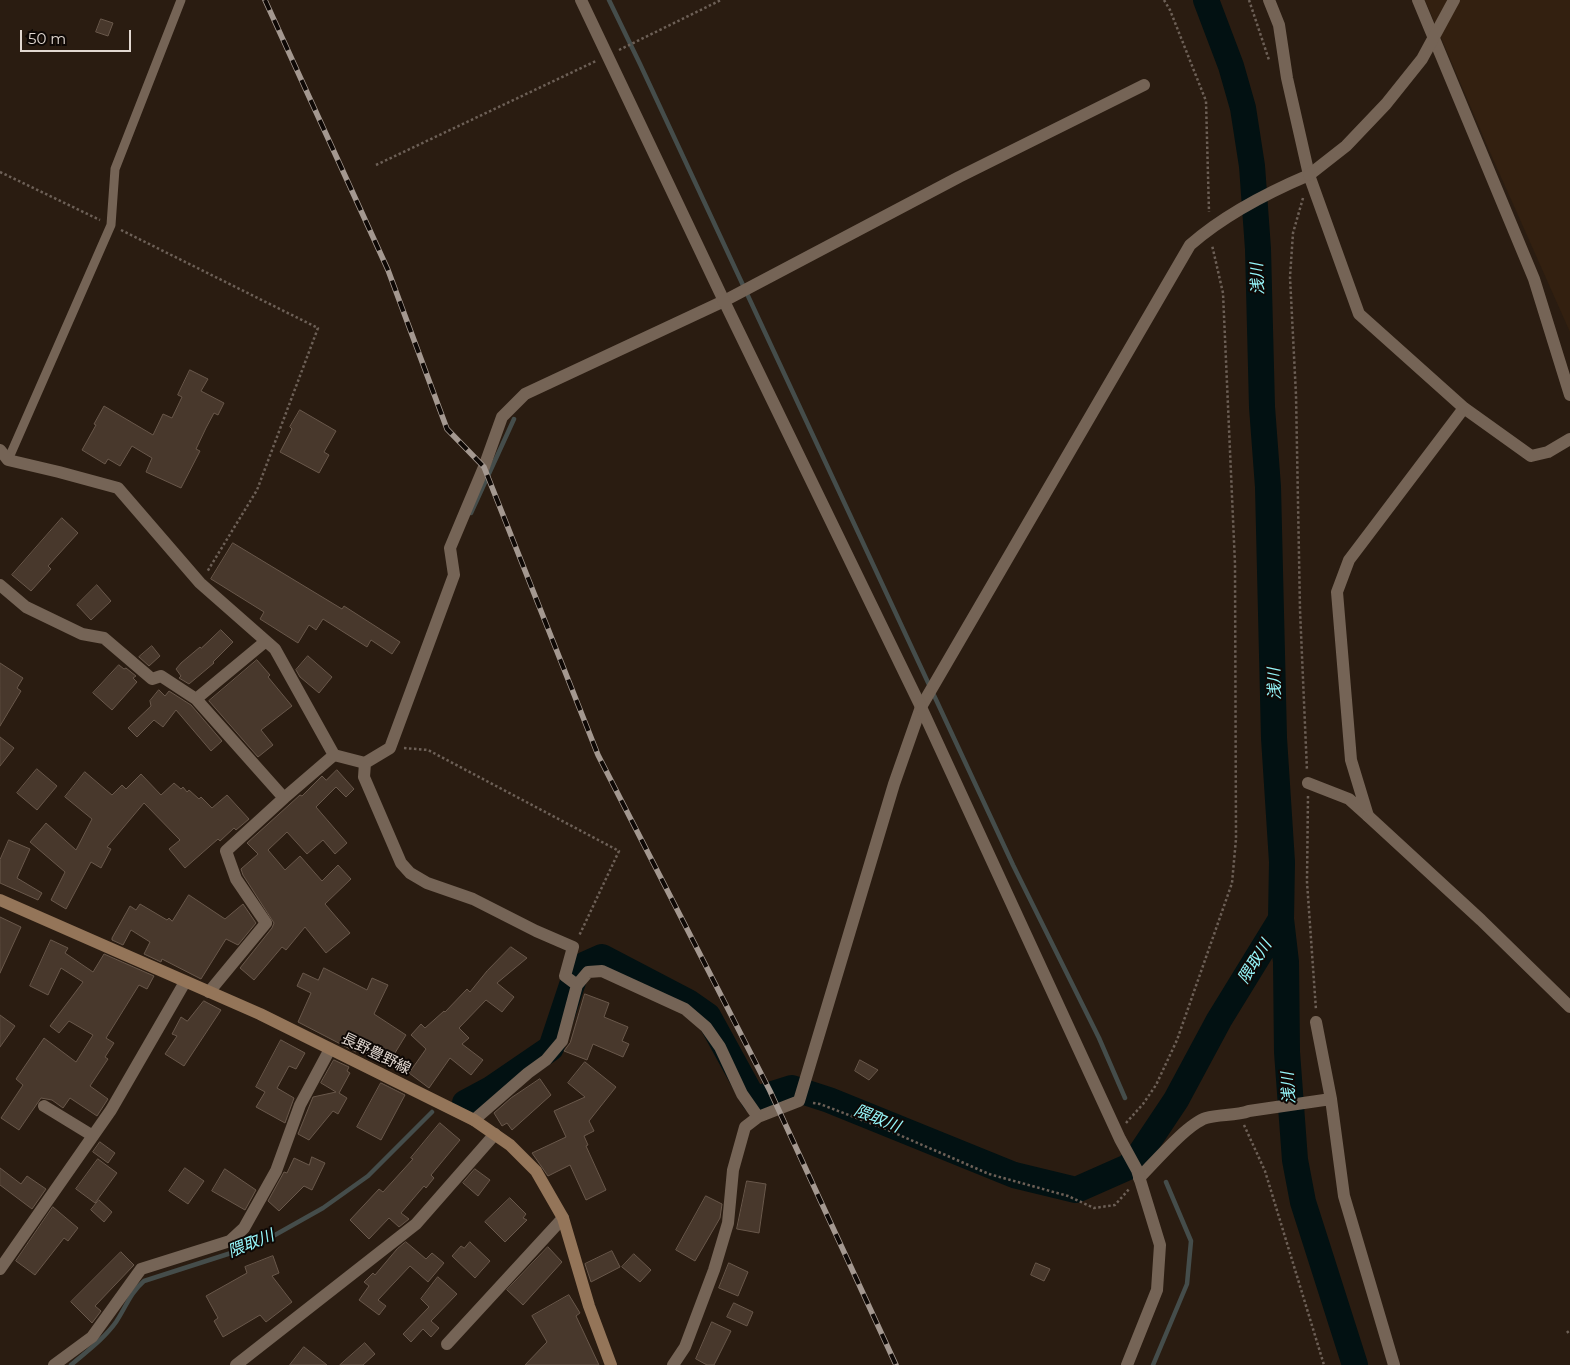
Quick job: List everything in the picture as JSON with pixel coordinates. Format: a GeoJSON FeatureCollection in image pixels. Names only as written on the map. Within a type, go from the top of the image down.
{"type":"FeatureCollection","features":[{"type":"Feature","properties":{"kind":"main road","name":"長野豊野線"},"geometry":{"type":"LineString","coordinates":[[0,900],[260,1014],[474,1120],[510,1145],[536,1171],[563,1218],[589,1306],[611,1365]]}},
{"type":"Feature","properties":{"kind":"street"},"geometry":{"type":"LineString","coordinates":[[581,0],[724,302],[921,707],[1118,1137],[1138,1174],[1160,1245],[1157,1290],[1127,1365]]}},
{"type":"Feature","properties":{"kind":"street"},"geometry":{"type":"LineString","coordinates":[[1269,0],[1279,25],[1287,78],[1309,175],[1359,314],[1464,408],[1531,456],[1548,452],[1570,439]]}},
{"type":"Feature","properties":{"kind":"street"},"geometry":{"type":"LineString","coordinates":[[1418,0],[1534,279],[1570,395]]}},
{"type":"Feature","properties":{"kind":"street"},"geometry":{"type":"LineString","coordinates":[[673,1365],[685,1347],[726,1232],[733,1170],[742,1133],[745,1127],[758,1117],[801,1094],[894,784],[921,707],[1190,245],[1212,227],[1285,186],[1309,175],[1346,146],[1386,104],[1422,59],[1454,0]]}},
{"type":"Feature","properties":{"kind":"street"},"geometry":{"type":"LineString","coordinates":[[4,455],[118,488],[200,583],[275,649],[334,755],[365,762],[390,748],[454,575],[450,548],[484,467],[502,417],[525,394],[724,302],[959,177],[1144,85]]}},
{"type":"Feature","properties":{"kind":"street"},"geometry":{"type":"LineString","coordinates":[[1368,816],[1352,760],[1337,592],[1350,560],[1464,408]]}},
{"type":"Feature","properties":{"kind":"street"},"geometry":{"type":"LineString","coordinates":[[0,585],[26,606],[82,634],[104,638],[152,679],[161,676],[196,699],[284,798]]}},
{"type":"Feature","properties":{"kind":"street"},"geometry":{"type":"LineString","coordinates":[[196,699],[266,641]]}},
{"type":"Feature","properties":{"kind":"street"},"geometry":{"type":"LineString","coordinates":[[208,992],[266,923],[236,879],[226,851],[334,755]]}},
{"type":"Feature","properties":{"kind":"street"},"geometry":{"type":"LineString","coordinates":[[365,762],[364,777],[401,863],[410,873],[427,883],[473,899],[536,931],[574,947],[565,976],[574,983]]}},
{"type":"Feature","properties":{"kind":"street"},"geometry":{"type":"LineString","coordinates":[[1308,783],[1349,799],[1481,920],[1570,1007]]}},
{"type":"Feature","properties":{"kind":"street"},"geometry":{"type":"LineString","coordinates":[[474,1120],[528,1073],[546,1060],[562,1042],[574,983],[588,972],[602,971],[685,1009],[706,1027],[720,1047],[742,1094],[758,1117]]}},
{"type":"Feature","properties":{"kind":"street"},"geometry":{"type":"LineString","coordinates":[[0,1269],[111,1110],[186,982]]}},
{"type":"Feature","properties":{"kind":"street"},"geometry":{"type":"LineString","coordinates":[[1316,1022],[1344,1196],[1394,1365]]}},
{"type":"Feature","properties":{"kind":"street"},"geometry":{"type":"LineString","coordinates":[[54,1365],[92,1337],[141,1269],[230,1241],[244,1228],[276,1171],[300,1105],[330,1050]]}},
{"type":"Feature","properties":{"kind":"street"},"geometry":{"type":"LineString","coordinates":[[1138,1174],[1188,1130],[1206,1118],[1328,1099]]}},
{"type":"Feature","properties":{"kind":"street"},"geometry":{"type":"LineString","coordinates":[[44,1106],[93,1136]]}},
{"type":"Feature","properties":{"kind":"street"},"geometry":{"type":"LineString","coordinates":[[236,1365],[416,1224],[495,1134]]}},
{"type":"Feature","properties":{"kind":"street"},"geometry":{"type":"LineString","coordinates":[[447,1344],[563,1218]]}},
{"type":"Feature","properties":{"kind":"lane"},"geometry":{"type":"LineString","coordinates":[[4,455],[111,225],[115,169],[182,0]]}},
{"type":"Feature","properties":{"kind":"path"},"geometry":{"type":"LineString","coordinates":[[376,165],[721,0]]}},
{"type":"Feature","properties":{"kind":"path"},"geometry":{"type":"LineString","coordinates":[[1118,1137],[1156,1085],[1177,1040],[1232,883],[1236,839],[1235,564],[1223,293],[1210,205],[1206,101],[1170,10],[1164,0]]}},
{"type":"Feature","properties":{"kind":"path"},"geometry":{"type":"LineString","coordinates":[[0,172],[318,328],[256,490],[200,583]]}},
{"type":"Feature","properties":{"kind":"path"},"geometry":{"type":"LineString","coordinates":[[1309,175],[1293,233],[1290,277],[1296,394],[1300,610],[1308,783],[1307,882],[1316,1022]]}},
{"type":"Feature","properties":{"kind":"path"},"geometry":{"type":"LineString","coordinates":[[390,748],[428,750],[619,851],[574,947]]}},
{"type":"Feature","properties":{"kind":"path"},"geometry":{"type":"LineString","coordinates":[[801,1094],[820,1104],[888,1130],[989,1174],[1068,1196],[1094,1208],[1115,1205],[1138,1174]]}},
{"type":"Feature","properties":{"kind":"path"},"geometry":{"type":"LineString","coordinates":[[1244,1113],[1266,1171],[1324,1365]]}},
{"type":"Feature","properties":{"kind":"path"},"geometry":{"type":"LineString","coordinates":[[1567,1331],[1570,1335]]}},
{"type":"Feature","properties":{"kind":"shaded area"},"geometry":{"type":"Polygon","coordinates":[[[1425,0],[1570,0],[1570,332],[1489,150],[1425,0]]]}},
{"type":"Feature","properties":{"kind":"building"},"geometry":{"type":"Polygon","coordinates":[[[101,19],[113,23],[108,36],[96,32],[101,19]]]}},
{"type":"Feature","properties":{"kind":"building"},"geometry":{"type":"Polygon","coordinates":[[[190,370],[208,379],[201,391],[224,403],[218,415],[214,413],[206,428],[196,449],[200,451],[181,488],[146,472],[152,458],[132,446],[120,466],[108,459],[105,464],[82,450],[104,406],[153,435],[163,414],[172,418],[182,397],[178,395],[190,370]]]}},
{"type":"Feature","properties":{"kind":"building"},"geometry":{"type":"Polygon","coordinates":[[[300,410],[336,431],[324,452],[329,455],[319,473],[280,452],[292,429],[290,427],[300,410]]]}},
{"type":"Feature","properties":{"kind":"building"},"geometry":{"type":"Polygon","coordinates":[[[62,518],[78,533],[48,566],[51,569],[31,591],[12,575],[62,518]]]}},
{"type":"Feature","properties":{"kind":"building"},"geometry":{"type":"Polygon","coordinates":[[[233,543],[342,609],[344,606],[400,642],[392,654],[371,640],[367,647],[323,619],[316,630],[309,625],[298,643],[260,619],[264,612],[211,579],[233,543]]]}},
{"type":"Feature","properties":{"kind":"building"},"geometry":{"type":"Polygon","coordinates":[[[97,585],[111,601],[91,620],[77,605],[97,585]]]}},
{"type":"Feature","properties":{"kind":"building"},"geometry":{"type":"Polygon","coordinates":[[[221,630],[233,642],[214,663],[189,684],[179,678],[181,676],[176,669],[181,663],[221,630]]]}},
{"type":"Feature","properties":{"kind":"building"},"geometry":{"type":"Polygon","coordinates":[[[152,646],[160,656],[149,666],[139,657],[152,646]]]}},
{"type":"Feature","properties":{"kind":"building"},"geometry":{"type":"Polygon","coordinates":[[[308,656],[332,677],[319,693],[300,677],[296,670],[308,656]]]}},
{"type":"Feature","properties":{"kind":"building"},"geometry":{"type":"Polygon","coordinates":[[[257,660],[270,675],[268,677],[292,706],[261,730],[273,745],[258,757],[209,701],[257,660]]]}},
{"type":"Feature","properties":{"kind":"building"},"geometry":{"type":"Polygon","coordinates":[[[0,663],[23,678],[17,688],[21,691],[0,726],[0,663]]]}},
{"type":"Feature","properties":{"kind":"building"},"geometry":{"type":"Polygon","coordinates":[[[119,665],[136,676],[133,678],[137,682],[112,710],[93,693],[119,665]]]}},
{"type":"Feature","properties":{"kind":"building"},"geometry":{"type":"Polygon","coordinates":[[[159,690],[165,696],[169,691],[191,705],[222,741],[211,751],[176,710],[163,727],[154,720],[137,737],[128,728],[151,706],[150,701],[159,690]]]}},
{"type":"Feature","properties":{"kind":"building"},"geometry":{"type":"Polygon","coordinates":[[[0,737],[14,748],[0,766],[0,737]]]}},
{"type":"Feature","properties":{"kind":"building"},"geometry":{"type":"Polygon","coordinates":[[[37,769],[57,786],[37,810],[17,793],[37,769]]]}},
{"type":"Feature","properties":{"kind":"building"},"geometry":{"type":"Polygon","coordinates":[[[337,770],[354,789],[346,797],[336,787],[316,807],[347,843],[335,854],[323,840],[307,854],[287,832],[268,850],[285,870],[300,856],[322,881],[338,865],[351,879],[325,904],[350,933],[326,953],[305,927],[286,950],[282,947],[254,980],[240,968],[274,923],[243,875],[241,869],[258,854],[247,843],[300,795],[302,796],[322,776],[326,780],[337,770]]]}},
{"type":"Feature","properties":{"kind":"building"},"geometry":{"type":"Polygon","coordinates":[[[85,772],[112,795],[122,785],[126,789],[141,774],[161,795],[174,783],[181,789],[183,787],[187,792],[189,790],[199,799],[201,797],[212,808],[227,795],[249,819],[236,830],[234,828],[220,841],[218,839],[185,868],[169,849],[180,840],[144,803],[107,847],[111,849],[101,868],[91,862],[66,909],[51,900],[65,872],[30,842],[46,823],[76,850],[92,819],[65,797],[85,772]]]}},
{"type":"Feature","properties":{"kind":"building"},"geometry":{"type":"Polygon","coordinates":[[[9,840],[30,849],[17,878],[42,893],[38,900],[0,883],[0,860],[9,840]]]}},
{"type":"Feature","properties":{"kind":"building"},"geometry":{"type":"Polygon","coordinates":[[[189,895],[225,919],[243,904],[256,923],[238,945],[226,939],[201,979],[162,959],[161,962],[144,954],[150,942],[131,930],[123,945],[112,940],[130,906],[136,910],[140,904],[172,921],[189,895]]]}},
{"type":"Feature","properties":{"kind":"building"},"geometry":{"type":"Polygon","coordinates":[[[0,917],[21,927],[0,973],[0,917]]]}},
{"type":"Feature","properties":{"kind":"building"},"geometry":{"type":"Polygon","coordinates":[[[51,940],[68,948],[65,953],[93,972],[104,954],[154,976],[147,989],[139,985],[106,1038],[114,1043],[105,1057],[108,1059],[90,1086],[108,1099],[97,1116],[70,1098],[63,1108],[52,1100],[41,1098],[19,1130],[1,1118],[23,1085],[16,1079],[44,1038],[76,1062],[93,1035],[69,1021],[59,1033],[50,1026],[83,982],[61,968],[48,995],[30,986],[51,940]]]}},
{"type":"Feature","properties":{"kind":"building"},"geometry":{"type":"Polygon","coordinates":[[[511,947],[527,958],[497,983],[514,997],[502,1012],[486,1000],[459,1028],[469,1038],[462,1044],[483,1060],[471,1075],[450,1058],[429,1088],[409,1073],[426,1049],[411,1035],[421,1024],[425,1028],[445,1012],[467,989],[470,992],[487,971],[511,947]]]}},
{"type":"Feature","properties":{"kind":"building"},"geometry":{"type":"Polygon","coordinates":[[[324,968],[367,990],[372,978],[388,985],[374,1014],[406,1035],[387,1066],[358,1048],[356,1052],[298,1022],[311,993],[297,986],[303,973],[318,980],[324,968]]]}},
{"type":"Feature","properties":{"kind":"building"},"geometry":{"type":"Polygon","coordinates":[[[585,994],[609,1003],[604,1017],[628,1027],[622,1041],[629,1044],[623,1057],[593,1044],[587,1060],[564,1051],[570,1043],[585,994]]]}},
{"type":"Feature","properties":{"kind":"building"},"geometry":{"type":"Polygon","coordinates":[[[204,1001],[221,1010],[184,1066],[165,1054],[177,1036],[172,1034],[181,1017],[187,1021],[204,1001]]]}},
{"type":"Feature","properties":{"kind":"building"},"geometry":{"type":"Polygon","coordinates":[[[0,1015],[15,1026],[0,1047],[0,1015]]]}},
{"type":"Feature","properties":{"kind":"building"},"geometry":{"type":"Polygon","coordinates":[[[281,1040],[305,1053],[296,1069],[289,1066],[277,1088],[294,1098],[285,1123],[256,1107],[265,1092],[256,1087],[281,1040]]]}},
{"type":"Feature","properties":{"kind":"building"},"geometry":{"type":"Polygon","coordinates":[[[334,1060],[349,1067],[347,1071],[350,1073],[339,1093],[347,1098],[338,1114],[333,1111],[309,1140],[298,1134],[313,1097],[336,1092],[321,1083],[334,1060]]]}},
{"type":"Feature","properties":{"kind":"building"},"geometry":{"type":"Polygon","coordinates":[[[860,1060],[878,1070],[869,1080],[855,1071],[860,1060]]]}},
{"type":"Feature","properties":{"kind":"building"},"geometry":{"type":"Polygon","coordinates":[[[585,1062],[616,1087],[589,1121],[594,1131],[584,1136],[588,1145],[586,1146],[606,1190],[586,1200],[570,1165],[548,1176],[532,1153],[566,1137],[554,1111],[585,1097],[568,1083],[585,1062]]]}},
{"type":"Feature","properties":{"kind":"building"},"geometry":{"type":"Polygon","coordinates":[[[540,1079],[551,1095],[512,1130],[507,1123],[502,1126],[494,1113],[511,1098],[540,1079]]]}},
{"type":"Feature","properties":{"kind":"building"},"geometry":{"type":"Polygon","coordinates":[[[381,1083],[405,1095],[381,1140],[357,1127],[381,1083]]]}},
{"type":"Feature","properties":{"kind":"building"},"geometry":{"type":"Polygon","coordinates":[[[440,1123],[460,1140],[431,1175],[434,1178],[426,1188],[424,1186],[401,1213],[409,1219],[399,1227],[389,1218],[369,1239],[350,1220],[379,1189],[383,1192],[413,1159],[411,1158],[440,1123]]]}},
{"type":"Feature","properties":{"kind":"building"},"geometry":{"type":"Polygon","coordinates":[[[100,1142],[115,1153],[108,1163],[93,1152],[100,1142]]]}},
{"type":"Feature","properties":{"kind":"building"},"geometry":{"type":"Polygon","coordinates":[[[312,1157],[325,1163],[312,1190],[304,1186],[279,1211],[268,1201],[284,1172],[287,1173],[294,1158],[309,1165],[312,1157]]]}},
{"type":"Feature","properties":{"kind":"building"},"geometry":{"type":"Polygon","coordinates":[[[98,1159],[117,1173],[95,1203],[76,1189],[98,1159]]]}},
{"type":"Feature","properties":{"kind":"building"},"geometry":{"type":"Polygon","coordinates":[[[0,1168],[21,1184],[27,1176],[46,1189],[32,1209],[0,1185],[0,1168]]]}},
{"type":"Feature","properties":{"kind":"building"},"geometry":{"type":"Polygon","coordinates":[[[185,1168],[204,1181],[188,1204],[169,1191],[185,1168]]]}},
{"type":"Feature","properties":{"kind":"building"},"geometry":{"type":"Polygon","coordinates":[[[225,1169],[256,1190],[245,1210],[212,1191],[225,1169]]]}},
{"type":"Feature","properties":{"kind":"building"},"geometry":{"type":"Polygon","coordinates":[[[475,1169],[490,1180],[478,1196],[463,1183],[475,1169]]]}},
{"type":"Feature","properties":{"kind":"building"},"geometry":{"type":"Polygon","coordinates":[[[747,1181],[766,1184],[759,1233],[737,1229],[747,1181]]]}},
{"type":"Feature","properties":{"kind":"building"},"geometry":{"type":"Polygon","coordinates":[[[706,1196],[722,1204],[720,1218],[695,1261],[676,1250],[706,1196]]]}},
{"type":"Feature","properties":{"kind":"building"},"geometry":{"type":"Polygon","coordinates":[[[510,1198],[526,1214],[523,1218],[527,1220],[505,1242],[485,1222],[510,1198]]]}},
{"type":"Feature","properties":{"kind":"building"},"geometry":{"type":"Polygon","coordinates":[[[99,1200],[112,1212],[104,1222],[91,1210],[99,1200]]]}},
{"type":"Feature","properties":{"kind":"building"},"geometry":{"type":"Polygon","coordinates":[[[53,1207],[78,1228],[68,1241],[64,1238],[35,1275],[16,1261],[53,1207]]]}},
{"type":"Feature","properties":{"kind":"building"},"geometry":{"type":"Polygon","coordinates":[[[406,1242],[426,1259],[432,1253],[444,1263],[428,1282],[410,1266],[378,1300],[386,1306],[379,1315],[359,1300],[369,1286],[364,1282],[373,1273],[375,1275],[397,1249],[406,1242]]]}},
{"type":"Feature","properties":{"kind":"building"},"geometry":{"type":"Polygon","coordinates":[[[470,1242],[490,1261],[475,1278],[452,1256],[461,1246],[464,1248],[470,1242]]]}},
{"type":"Feature","properties":{"kind":"building"},"geometry":{"type":"Polygon","coordinates":[[[548,1247],[562,1262],[523,1305],[507,1290],[548,1247]]]}},
{"type":"Feature","properties":{"kind":"building"},"geometry":{"type":"Polygon","coordinates":[[[612,1251],[620,1267],[591,1282],[585,1264],[612,1251]]]}},
{"type":"Feature","properties":{"kind":"building"},"geometry":{"type":"Polygon","coordinates":[[[121,1252],[134,1265],[95,1306],[101,1311],[92,1323],[71,1302],[121,1252]]]}},
{"type":"Feature","properties":{"kind":"building"},"geometry":{"type":"Polygon","coordinates":[[[634,1254],[651,1270],[640,1282],[622,1267],[634,1254]]]}},
{"type":"Feature","properties":{"kind":"building"},"geometry":{"type":"Polygon","coordinates":[[[273,1256],[279,1273],[272,1276],[292,1302],[266,1322],[260,1315],[223,1337],[214,1321],[218,1318],[206,1296],[247,1273],[245,1267],[273,1256]]]}},
{"type":"Feature","properties":{"kind":"building"},"geometry":{"type":"Polygon","coordinates":[[[729,1263],[748,1272],[738,1296],[719,1288],[729,1263]]]}},
{"type":"Feature","properties":{"kind":"building"},"geometry":{"type":"Polygon","coordinates":[[[1036,1263],[1050,1269],[1044,1281],[1031,1275],[1036,1263]]]}},
{"type":"Feature","properties":{"kind":"building"},"geometry":{"type":"Polygon","coordinates":[[[438,1277],[457,1294],[431,1321],[439,1328],[431,1337],[423,1329],[411,1342],[403,1334],[429,1307],[421,1299],[438,1277]]]}},
{"type":"Feature","properties":{"kind":"building"},"geometry":{"type":"Polygon","coordinates":[[[569,1295],[580,1313],[576,1316],[599,1365],[525,1365],[547,1342],[532,1316],[569,1295]]]}},
{"type":"Feature","properties":{"kind":"building"},"geometry":{"type":"Polygon","coordinates":[[[734,1303],[753,1312],[747,1326],[727,1317],[734,1303]]]}},
{"type":"Feature","properties":{"kind":"building"},"geometry":{"type":"Polygon","coordinates":[[[712,1322],[731,1331],[714,1365],[707,1365],[696,1359],[712,1322]]]}},
{"type":"Feature","properties":{"kind":"building"},"geometry":{"type":"Polygon","coordinates":[[[365,1343],[375,1354],[363,1365],[340,1365],[365,1343]]]}},
{"type":"Feature","properties":{"kind":"building"},"geometry":{"type":"Polygon","coordinates":[[[304,1347],[327,1365],[290,1365],[304,1347]]]}},
{"type":"Feature","properties":{"kind":"waterway"},"geometry":{"type":"LineString","coordinates":[[609,0],[1013,865],[1099,1038],[1125,1098]]}},
{"type":"Feature","properties":{"kind":"waterway","name":"浅川"},"geometry":{"type":"LineString","coordinates":[[1206,0],[1231,66],[1243,108],[1252,166],[1258,249],[1262,407],[1268,487],[1274,738],[1282,862],[1281,919],[1286,962],[1287,1052],[1295,1160],[1303,1202],[1355,1365]]}},
{"type":"Feature","properties":{"kind":"waterway"},"geometry":{"type":"LineString","coordinates":[[471,513],[514,419]]}},
{"type":"Feature","properties":{"kind":"waterway","name":"隈取川"},"geometry":{"type":"LineString","coordinates":[[465,1103],[491,1089],[551,1048],[576,973],[584,965],[602,957],[688,1002],[708,1016],[754,1100],[792,1088],[829,1100],[1014,1175],[1076,1190],[1128,1167],[1140,1154],[1176,1100],[1219,1020],[1281,919]]}},
{"type":"Feature","properties":{"kind":"waterway","name":"隈取川"},"geometry":{"type":"LineString","coordinates":[[71,1365],[106,1334],[120,1316],[132,1295],[144,1281],[259,1244],[323,1208],[368,1176],[432,1112]]}},
{"type":"Feature","properties":{"kind":"waterway"},"geometry":{"type":"LineString","coordinates":[[1153,1365],[1187,1284],[1191,1241],[1166,1182]]}},
{"type":"Feature","properties":{"kind":"railway"},"geometry":{"type":"LineString","coordinates":[[265,0],[388,270],[447,429],[484,467],[598,755],[770,1091],[896,1365]]}}]}
